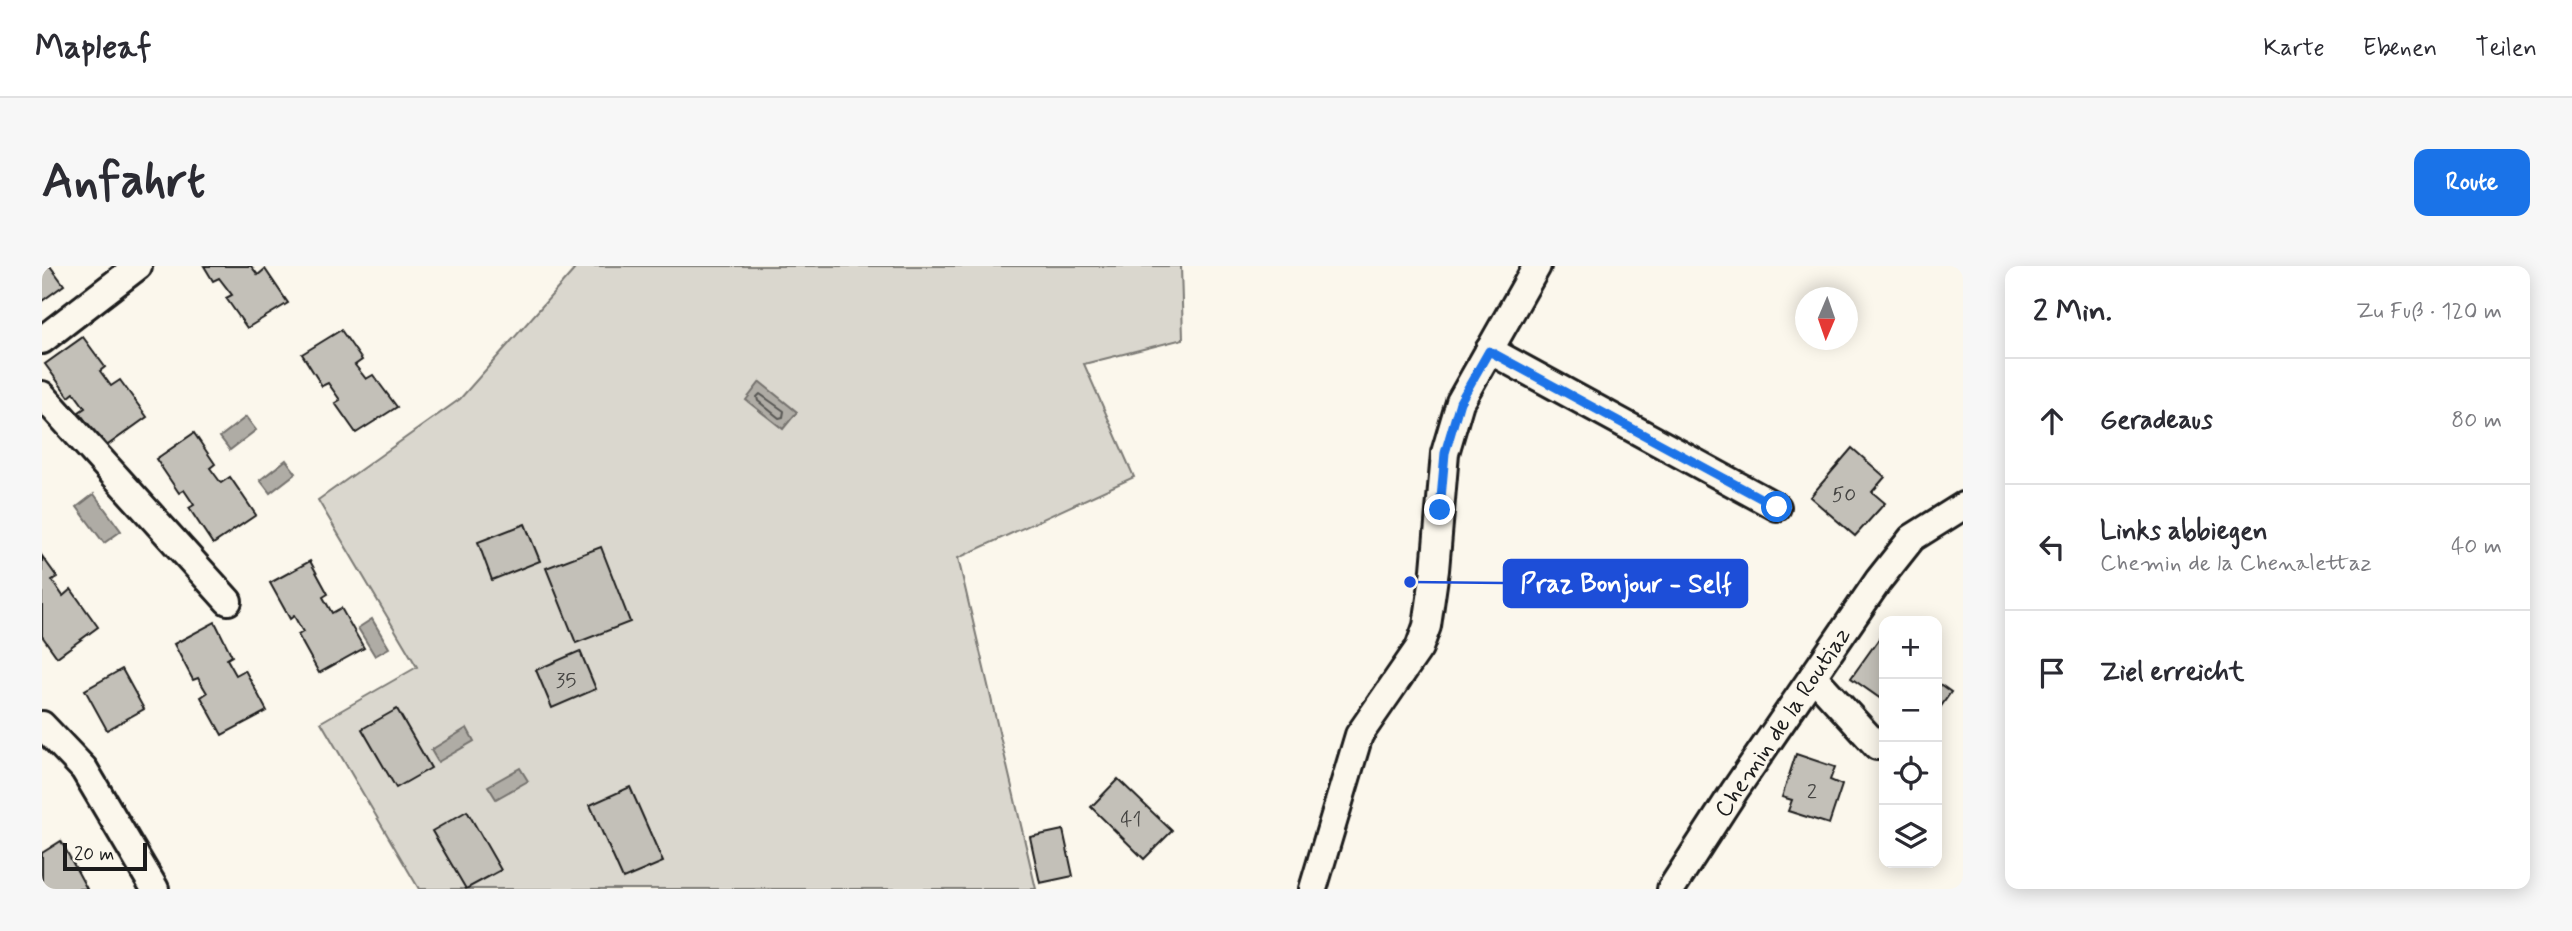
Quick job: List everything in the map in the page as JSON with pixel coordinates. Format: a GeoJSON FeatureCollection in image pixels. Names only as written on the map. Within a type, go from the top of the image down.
{"type":"FeatureCollection","features":[{"type":"Feature","properties":{"kind":"street"},"geometry":{"type":"LineString","coordinates":[[42,340],[138,266]]}},
{"type":"Feature","properties":{"kind":"street"},"geometry":{"type":"LineString","coordinates":[[1313,889],[1359,735],[1419,648],[1427,625],[1435,570],[1445,453],[1460,402],[1537,266]]}},
{"type":"Feature","properties":{"kind":"street"},"geometry":{"type":"LineString","coordinates":[[1489,351],[1777,507]]}},
{"type":"Feature","properties":{"kind":"street"},"geometry":{"type":"LineString","coordinates":[[42,395],[228,601]]}},
{"type":"Feature","properties":{"kind":"street","name":"Chemin de la Routiaz"},"geometry":{"type":"LineString","coordinates":[[1671,889],[1878,581],[1912,538],[1956,517]]}},
{"type":"Feature","properties":{"kind":"street"},"geometry":{"type":"LineString","coordinates":[[1813,676],[1877,746]]}},
{"type":"Feature","properties":{"kind":"street"},"geometry":{"type":"LineString","coordinates":[[42,725],[84,769],[155,889]]}},
{"type":"Feature","properties":{"kind":"shaded area"},"geometry":{"type":"Polygon","coordinates":[[[569,266],[1181,266],[1183,339],[1084,364],[1134,477],[958,558],[1036,889],[419,889],[321,722],[417,667],[318,500],[460,399],[574,270],[569,266]]]}},
{"type":"Feature","properties":{"kind":"water"},"geometry":{"type":"Polygon","coordinates":[[[760,382],[797,412],[783,429],[746,400],[760,382]]]}},
{"type":"Feature","properties":{"kind":"water"},"geometry":{"type":"Polygon","coordinates":[[[246,417],[256,430],[230,450],[220,437],[246,417]]]}},
{"type":"Feature","properties":{"kind":"water"},"geometry":{"type":"Polygon","coordinates":[[[286,460],[296,473],[270,493],[260,480],[286,460]]]}},
{"type":"Feature","properties":{"kind":"water"},"geometry":{"type":"Polygon","coordinates":[[[94,494],[121,531],[104,543],[77,507],[94,494]]]}},
{"type":"Feature","properties":{"kind":"water"},"geometry":{"type":"Polygon","coordinates":[[[372,619],[389,648],[375,656],[358,628],[372,619]]]}},
{"type":"Feature","properties":{"kind":"water"},"geometry":{"type":"Polygon","coordinates":[[[467,728],[474,741],[438,762],[431,750],[467,728]]]}},
{"type":"Feature","properties":{"kind":"water"},"geometry":{"type":"Polygon","coordinates":[[[520,768],[528,781],[496,799],[488,786],[520,768]]]}},
{"type":"Feature","properties":{"kind":"building"},"geometry":{"type":"Polygon","coordinates":[[[42,266],[50,266],[64,285],[42,301],[42,266]]]}},
{"type":"Feature","properties":{"kind":"building"},"geometry":{"type":"Polygon","coordinates":[[[204,266],[251,266],[258,275],[265,269],[288,303],[247,328],[226,298],[232,295],[219,278],[213,281],[204,266]]]}},
{"type":"Feature","properties":{"kind":"building"},"geometry":{"type":"Polygon","coordinates":[[[341,330],[362,360],[355,365],[366,379],[373,375],[397,407],[356,433],[335,403],[340,400],[328,383],[322,386],[302,354],[341,330]]]}},
{"type":"Feature","properties":{"kind":"building"},"geometry":{"type":"Polygon","coordinates":[[[83,337],[105,367],[100,371],[111,386],[120,380],[147,417],[105,447],[79,412],[85,408],[74,393],[69,397],[45,364],[83,337]]]}},
{"type":"Feature","properties":{"kind":"building"},"geometry":{"type":"Polygon","coordinates":[[[194,433],[215,464],[210,468],[221,483],[230,477],[256,515],[213,544],[189,508],[194,505],[184,490],[179,493],[156,459],[194,433]]]}},
{"type":"Feature","properties":{"kind":"building"},"geometry":{"type":"Polygon","coordinates":[[[1852,448],[1885,477],[1872,492],[1885,503],[1855,536],[1810,497],[1852,448]]]}},
{"type":"Feature","properties":{"kind":"building"},"geometry":{"type":"Polygon","coordinates":[[[525,524],[540,561],[492,580],[478,542],[525,524]]]}},
{"type":"Feature","properties":{"kind":"building"},"geometry":{"type":"Polygon","coordinates":[[[601,547],[630,622],[576,643],[546,568],[601,547]]]}},
{"type":"Feature","properties":{"kind":"building"},"geometry":{"type":"Polygon","coordinates":[[[42,556],[57,577],[52,580],[63,596],[71,589],[98,627],[57,657],[42,636],[42,556]]]}},
{"type":"Feature","properties":{"kind":"building"},"geometry":{"type":"Polygon","coordinates":[[[310,561],[328,594],[323,597],[332,613],[341,608],[364,648],[319,673],[298,635],[303,632],[294,616],[290,619],[270,583],[310,561]]]}},
{"type":"Feature","properties":{"kind":"building"},"geometry":{"type":"Polygon","coordinates":[[[215,622],[232,656],[227,659],[236,675],[245,670],[267,711],[222,735],[201,697],[207,693],[198,678],[193,680],[174,644],[215,622]]]}},
{"type":"Feature","properties":{"kind":"building"},"geometry":{"type":"Polygon","coordinates":[[[1879,639],[1879,698],[1851,678],[1879,639]]]}},
{"type":"Feature","properties":{"kind":"building"},"geometry":{"type":"Polygon","coordinates":[[[580,651],[596,689],[552,708],[536,670],[580,651]]]}},
{"type":"Feature","properties":{"kind":"building"},"geometry":{"type":"Polygon","coordinates":[[[122,669],[144,709],[107,730],[85,690],[122,669]]]}},
{"type":"Feature","properties":{"kind":"building"},"geometry":{"type":"Polygon","coordinates":[[[1942,686],[1951,692],[1942,705],[1942,686]]]}},
{"type":"Feature","properties":{"kind":"building"},"geometry":{"type":"Polygon","coordinates":[[[397,709],[431,768],[396,788],[362,729],[397,709]]]}},
{"type":"Feature","properties":{"kind":"building"},"geometry":{"type":"Polygon","coordinates":[[[1796,754],[1835,767],[1830,780],[1842,785],[1829,824],[1788,811],[1792,800],[1782,797],[1796,754]]]}},
{"type":"Feature","properties":{"kind":"building"},"geometry":{"type":"Polygon","coordinates":[[[1118,779],[1172,831],[1144,859],[1091,807],[1118,779]]]}},
{"type":"Feature","properties":{"kind":"building"},"geometry":{"type":"Polygon","coordinates":[[[630,787],[663,862],[623,879],[590,805],[630,787]]]}},
{"type":"Feature","properties":{"kind":"building"},"geometry":{"type":"Polygon","coordinates":[[[467,811],[501,870],[466,889],[432,831],[467,811]]]}},
{"type":"Feature","properties":{"kind":"building"},"geometry":{"type":"Polygon","coordinates":[[[1063,830],[1073,876],[1040,883],[1030,837],[1063,830]]]}},
{"type":"Feature","properties":{"kind":"building"},"geometry":{"type":"Polygon","coordinates":[[[61,841],[87,889],[42,889],[42,853],[61,841]]]}},
{"type":"Feature","properties":{"kind":"place","name":"Praz Bonjour - Self"},"geometry":{"type":"Point","coordinates":[1410,582]}},
{"type":"Feature","properties":{"kind":"route"},"geometry":{"type":"LineString","coordinates":[[1440,510],[1445,453],[1460,402],[1489,351],[1777,507]]}}]}
